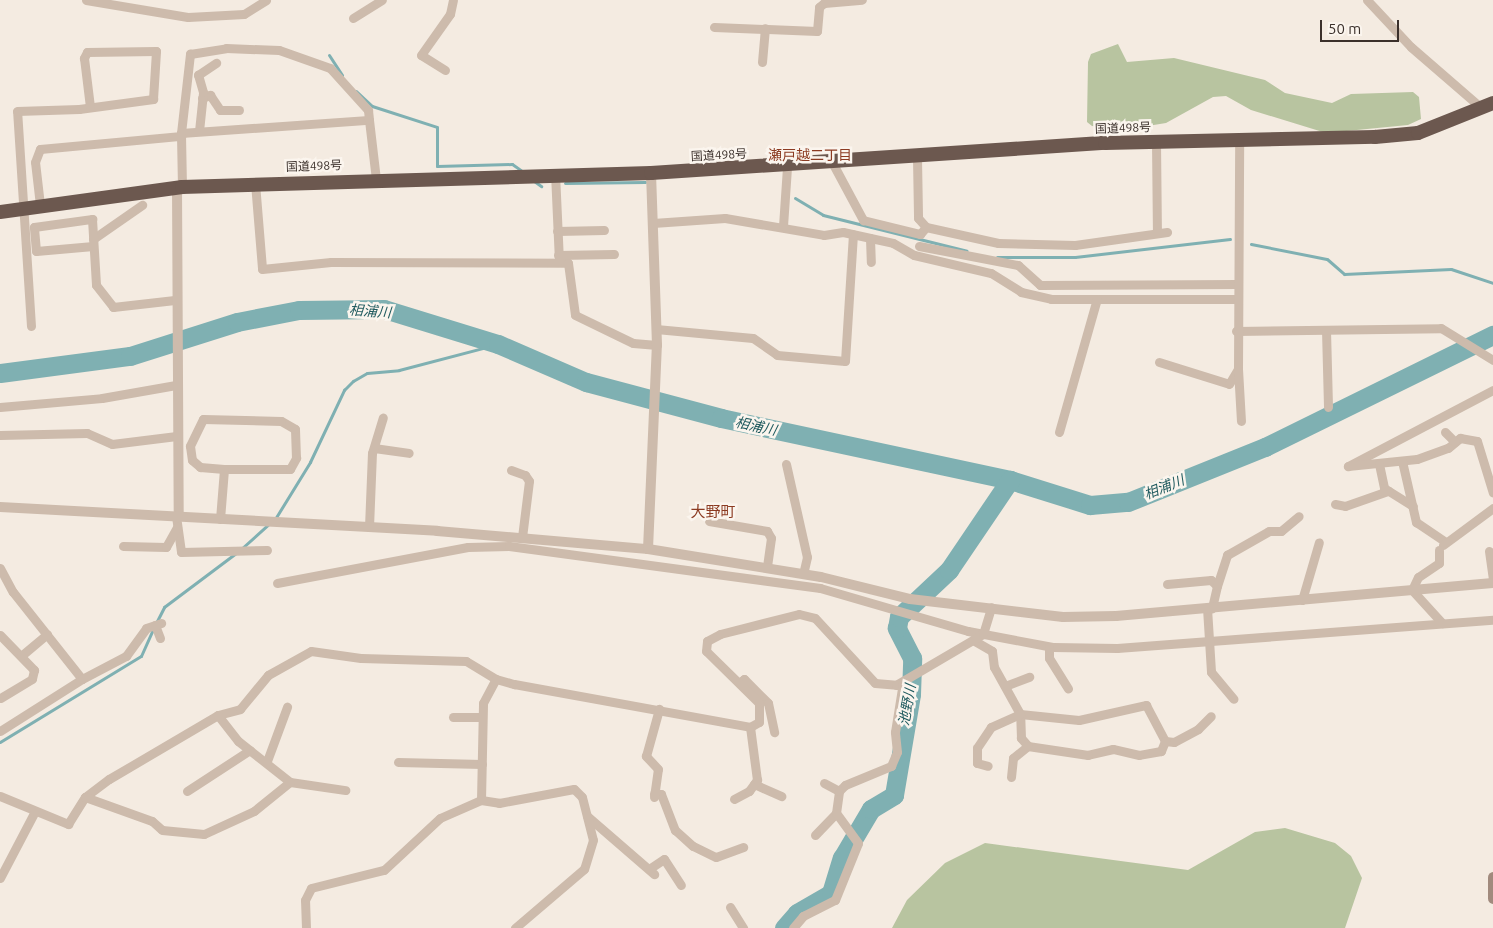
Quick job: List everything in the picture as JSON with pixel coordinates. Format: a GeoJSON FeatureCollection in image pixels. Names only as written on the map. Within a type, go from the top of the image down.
{"type":"FeatureCollection","features":[{"type":"Feature","properties":{"kind":"highway","name":"国道498号"},"geometry":{"type":"LineString","coordinates":[[0,212],[180,187],[555,173],[651,173],[787,167],[1156,142],[1239,141],[1418,133],[1479,106],[1493,103]]}},
{"type":"Feature","properties":{"kind":"main road"},"geometry":{"type":"LineString","coordinates":[[1493,878],[1493,898]]}},
{"type":"Feature","properties":{"kind":"street"},"geometry":{"type":"LineString","coordinates":[[86,0],[188,17],[244,14],[266,0]]}},
{"type":"Feature","properties":{"kind":"street"},"geometry":{"type":"LineString","coordinates":[[353,18],[382,0]]}},
{"type":"Feature","properties":{"kind":"street"},"geometry":{"type":"LineString","coordinates":[[444,70],[421,55],[450,14],[453,0]]}},
{"type":"Feature","properties":{"kind":"street"},"geometry":{"type":"LineString","coordinates":[[714,27],[817,31],[819,7],[824,3],[862,0]]}},
{"type":"Feature","properties":{"kind":"street"},"geometry":{"type":"LineString","coordinates":[[1367,0],[1411,47],[1479,106]]}},
{"type":"Feature","properties":{"kind":"street"},"geometry":{"type":"LineString","coordinates":[[762,62],[765,28]]}},
{"type":"Feature","properties":{"kind":"street"},"geometry":{"type":"LineString","coordinates":[[267,550],[181,552],[177,520],[178,465],[175,301],[181,135],[190,54],[226,48],[279,50],[330,68],[368,110],[376,180]]}},
{"type":"Feature","properties":{"kind":"street"},"geometry":{"type":"LineString","coordinates":[[31,326],[17,111],[90,107],[153,99],[156,51],[87,52],[84,58],[90,107]]}},
{"type":"Feature","properties":{"kind":"street"},"geometry":{"type":"LineString","coordinates":[[198,131],[202,98],[198,75],[216,63]]}},
{"type":"Feature","properties":{"kind":"street"},"geometry":{"type":"LineString","coordinates":[[202,98],[210,96],[220,110],[239,110]]}},
{"type":"Feature","properties":{"kind":"street"},"geometry":{"type":"LineString","coordinates":[[40,205],[35,162],[40,149],[181,135],[198,131],[369,120]]}},
{"type":"Feature","properties":{"kind":"street"},"geometry":{"type":"LineString","coordinates":[[1239,141],[1236,331],[1241,420]]}},
{"type":"Feature","properties":{"kind":"street"},"geometry":{"type":"LineString","coordinates":[[1156,142],[1157,233]]}},
{"type":"Feature","properties":{"kind":"street"},"geometry":{"type":"LineString","coordinates":[[917,158],[918,218],[923,231],[918,256]]}},
{"type":"Feature","properties":{"kind":"street"},"geometry":{"type":"LineString","coordinates":[[833,164],[863,220],[998,243],[1076,245],[1167,232]]}},
{"type":"Feature","properties":{"kind":"street"},"geometry":{"type":"LineString","coordinates":[[783,226],[787,167]]}},
{"type":"Feature","properties":{"kind":"street"},"geometry":{"type":"LineString","coordinates":[[555,173],[558,259]]}},
{"type":"Feature","properties":{"kind":"street"},"geometry":{"type":"LineString","coordinates":[[648,548],[650,451],[657,345],[651,173]]}},
{"type":"Feature","properties":{"kind":"street"},"geometry":{"type":"LineString","coordinates":[[255,183],[262,269],[331,262],[558,259],[614,254]]}},
{"type":"Feature","properties":{"kind":"street"},"geometry":{"type":"LineString","coordinates":[[142,205],[93,242],[36,251],[34,227],[92,219],[93,242],[96,285],[113,307],[175,301]]}},
{"type":"Feature","properties":{"kind":"street"},"geometry":{"type":"LineString","coordinates":[[653,223],[725,218],[824,234],[853,234],[870,238],[918,256],[991,273],[1030,296],[1097,299],[1237,299]]}},
{"type":"Feature","properties":{"kind":"street"},"geometry":{"type":"LineString","coordinates":[[557,231],[604,230]]}},
{"type":"Feature","properties":{"kind":"street"},"geometry":{"type":"LineString","coordinates":[[656,329],[754,338],[777,355],[845,361],[853,234]]}},
{"type":"Feature","properties":{"kind":"street"},"geometry":{"type":"LineString","coordinates":[[870,238],[871,262]]}},
{"type":"Feature","properties":{"kind":"street"},"geometry":{"type":"LineString","coordinates":[[919,246],[1018,264],[1040,285],[1237,284]]}},
{"type":"Feature","properties":{"kind":"street"},"geometry":{"type":"LineString","coordinates":[[558,259],[568,263],[575,315],[633,343],[657,345]]}},
{"type":"Feature","properties":{"kind":"street"},"geometry":{"type":"LineString","coordinates":[[1059,432],[1097,299]]}},
{"type":"Feature","properties":{"kind":"street"},"geometry":{"type":"LineString","coordinates":[[1236,331],[1441,328],[1493,360]]}},
{"type":"Feature","properties":{"kind":"street"},"geometry":{"type":"LineString","coordinates":[[1326,330],[1328,406]]}},
{"type":"Feature","properties":{"kind":"street"},"geometry":{"type":"LineString","coordinates":[[1159,362],[1229,384],[1238,368]]}},
{"type":"Feature","properties":{"kind":"street"},"geometry":{"type":"LineString","coordinates":[[0,407],[176,384]]}},
{"type":"Feature","properties":{"kind":"street"},"geometry":{"type":"LineString","coordinates":[[1493,390],[1348,466],[1402,461],[1455,442],[1460,438],[1477,441],[1493,494]]}},
{"type":"Feature","properties":{"kind":"street"},"geometry":{"type":"LineString","coordinates":[[178,465],[200,467],[224,469],[290,470],[296,458],[295,429],[280,421],[203,418],[190,446],[192,460],[200,467]]}},
{"type":"Feature","properties":{"kind":"street"},"geometry":{"type":"LineString","coordinates":[[369,527],[374,448],[383,418]]}},
{"type":"Feature","properties":{"kind":"street"},"geometry":{"type":"LineString","coordinates":[[1445,432],[1455,442]]}},
{"type":"Feature","properties":{"kind":"street"},"geometry":{"type":"LineString","coordinates":[[0,435],[87,433],[112,444],[177,436]]}},
{"type":"Feature","properties":{"kind":"street"},"geometry":{"type":"LineString","coordinates":[[374,448],[409,453]]}},
{"type":"Feature","properties":{"kind":"street"},"geometry":{"type":"LineString","coordinates":[[1402,461],[1416,522],[1446,542]]}},
{"type":"Feature","properties":{"kind":"street"},"geometry":{"type":"LineString","coordinates":[[786,464],[807,557],[803,574]]}},
{"type":"Feature","properties":{"kind":"street"},"geometry":{"type":"LineString","coordinates":[[1379,464],[1388,491],[1412,506]]}},
{"type":"Feature","properties":{"kind":"street"},"geometry":{"type":"LineString","coordinates":[[220,518],[224,469]]}},
{"type":"Feature","properties":{"kind":"street"},"geometry":{"type":"LineString","coordinates":[[511,470],[525,474],[528,481],[522,537]]}},
{"type":"Feature","properties":{"kind":"street"},"geometry":{"type":"LineString","coordinates":[[1336,504],[1345,506],[1388,491]]}},
{"type":"Feature","properties":{"kind":"street"},"geometry":{"type":"LineString","coordinates":[[0,507],[177,520],[220,518],[369,527],[522,537],[648,548],[803,574],[910,599],[1092,618],[1412,590],[1493,581],[1489,551]]}},
{"type":"Feature","properties":{"kind":"street"},"geometry":{"type":"LineString","coordinates":[[1412,590],[1418,577],[1439,563],[1437,551],[1446,542],[1493,508]]}},
{"type":"Feature","properties":{"kind":"street"},"geometry":{"type":"LineString","coordinates":[[1234,699],[1212,672],[1207,642],[1209,608],[1227,555],[1269,531],[1281,531],[1299,516]]}},
{"type":"Feature","properties":{"kind":"street"},"geometry":{"type":"LineString","coordinates":[[123,546],[166,547],[177,520]]}},
{"type":"Feature","properties":{"kind":"street"},"geometry":{"type":"LineString","coordinates":[[709,521],[767,532],[771,538],[767,568]]}},
{"type":"Feature","properties":{"kind":"street"},"geometry":{"type":"LineString","coordinates":[[1302,600],[1319,542]]}},
{"type":"Feature","properties":{"kind":"street"},"geometry":{"type":"LineString","coordinates":[[277,583],[468,547],[509,546],[820,588],[983,634],[1049,647],[1117,648],[1493,620]]}},
{"type":"Feature","properties":{"kind":"street"},"geometry":{"type":"LineString","coordinates":[[0,568],[82,679]]}},
{"type":"Feature","properties":{"kind":"street"},"geometry":{"type":"LineString","coordinates":[[1167,584],[1212,580],[1217,586]]}},
{"type":"Feature","properties":{"kind":"street"},"geometry":{"type":"LineString","coordinates":[[1412,590],[1442,623]]}},
{"type":"Feature","properties":{"kind":"street"},"geometry":{"type":"LineString","coordinates":[[754,784],[750,727],[762,714],[759,703],[740,682],[706,651],[707,641],[799,614],[815,618],[824,626],[875,683],[909,679],[983,634],[991,607]]}},
{"type":"Feature","properties":{"kind":"street"},"geometry":{"type":"LineString","coordinates":[[0,731],[82,679],[126,656],[146,628],[158,624],[160,638]]}},
{"type":"Feature","properties":{"kind":"street"},"geometry":{"type":"LineString","coordinates":[[0,698],[32,679],[34,670],[1,633]]}},
{"type":"Feature","properties":{"kind":"street"},"geometry":{"type":"LineString","coordinates":[[21,656],[47,634]]}},
{"type":"Feature","properties":{"kind":"street"},"geometry":{"type":"LineString","coordinates":[[973,640],[992,651],[992,662],[1020,714],[1021,738],[1028,746],[1088,755],[1113,749],[1140,755],[1161,751],[1165,740],[1146,705],[1079,720],[1020,714],[991,727],[977,748],[977,763],[988,766]]}},
{"type":"Feature","properties":{"kind":"street"},"geometry":{"type":"LineString","coordinates":[[1049,647],[1049,658],[1068,689]]}},
{"type":"Feature","properties":{"kind":"street"},"geometry":{"type":"LineString","coordinates":[[1,798],[34,813],[68,824],[85,797],[139,760],[218,715],[240,709],[268,675],[311,651],[361,658],[466,661],[496,679],[750,727]]}},
{"type":"Feature","properties":{"kind":"street"},"geometry":{"type":"LineString","coordinates":[[1005,686],[1029,677]]}},
{"type":"Feature","properties":{"kind":"street"},"geometry":{"type":"LineString","coordinates":[[481,800],[482,717],[485,693],[496,679]]}},
{"type":"Feature","properties":{"kind":"street"},"geometry":{"type":"LineString","coordinates":[[740,682],[744,679],[768,703],[774,732]]}},
{"type":"Feature","properties":{"kind":"street"},"geometry":{"type":"LineString","coordinates":[[839,791],[891,766],[897,752],[895,732],[909,679]]}},
{"type":"Feature","properties":{"kind":"street"},"geometry":{"type":"LineString","coordinates":[[267,761],[287,707]]}},
{"type":"Feature","properties":{"kind":"street"},"geometry":{"type":"LineString","coordinates":[[659,709],[646,756],[658,770],[651,784],[654,796],[661,794],[675,830],[693,846],[716,857],[743,847]]}},
{"type":"Feature","properties":{"kind":"street"},"geometry":{"type":"LineString","coordinates":[[218,715],[238,741],[267,761],[290,782],[345,790]]}},
{"type":"Feature","properties":{"kind":"street"},"geometry":{"type":"LineString","coordinates":[[1165,740],[1174,742],[1198,730],[1211,716]]}},
{"type":"Feature","properties":{"kind":"street"},"geometry":{"type":"LineString","coordinates":[[453,717],[482,717]]}},
{"type":"Feature","properties":{"kind":"street"},"geometry":{"type":"LineString","coordinates":[[1011,777],[1013,758],[1028,746]]}},
{"type":"Feature","properties":{"kind":"street"},"geometry":{"type":"LineString","coordinates":[[186,791],[250,750]]}},
{"type":"Feature","properties":{"kind":"street"},"geometry":{"type":"LineString","coordinates":[[398,762],[482,764]]}},
{"type":"Feature","properties":{"kind":"street"},"geometry":{"type":"LineString","coordinates":[[85,797],[152,821],[162,830],[204,834],[254,811],[290,782]]}},
{"type":"Feature","properties":{"kind":"street"},"geometry":{"type":"LineString","coordinates":[[824,783],[839,791]]}},
{"type":"Feature","properties":{"kind":"street"},"geometry":{"type":"LineString","coordinates":[[754,784],[781,796]]}},
{"type":"Feature","properties":{"kind":"street"},"geometry":{"type":"LineString","coordinates":[[734,799],[754,784]]}},
{"type":"Feature","properties":{"kind":"street"},"geometry":{"type":"LineString","coordinates":[[306,928],[305,900],[312,888],[384,870],[440,818],[481,800],[499,803],[574,788],[587,816],[593,840],[584,869],[515,928]]}},
{"type":"Feature","properties":{"kind":"street"},"geometry":{"type":"LineString","coordinates":[[815,835],[836,813],[839,791]]}},
{"type":"Feature","properties":{"kind":"street"},"geometry":{"type":"LineString","coordinates":[[0,878],[34,813]]}},
{"type":"Feature","properties":{"kind":"street"},"geometry":{"type":"LineString","coordinates":[[793,928],[803,916],[835,900],[858,843],[836,813]]}},
{"type":"Feature","properties":{"kind":"street"},"geometry":{"type":"LineString","coordinates":[[587,816],[652,871],[664,858],[681,885]]}},
{"type":"Feature","properties":{"kind":"street"},"geometry":{"type":"LineString","coordinates":[[730,906],[743,928]]}},
{"type":"Feature","properties":{"kind":"green space"},"geometry":{"type":"Polygon","coordinates":[[[1118,44],[1127,62],[1174,58],[1265,80],[1285,93],[1332,103],[1351,94],[1413,92],[1419,97],[1421,119],[1408,125],[1326,133],[1251,110],[1226,96],[1213,97],[1166,123],[1129,129],[1092,126],[1087,122],[1088,62],[1091,54],[1118,44]]]}},
{"type":"Feature","properties":{"kind":"green space"},"geometry":{"type":"Polygon","coordinates":[[[1285,828],[1335,843],[1351,856],[1362,878],[1345,928],[892,928],[907,900],[945,863],[985,843],[1188,870],[1255,832],[1285,828]]]}},
{"type":"Feature","properties":{"kind":"waterway"},"geometry":{"type":"LineString","coordinates":[[329,55],[342,75]]}},
{"type":"Feature","properties":{"kind":"waterway"},"geometry":{"type":"LineString","coordinates":[[356,91],[372,106],[437,127],[437,166],[512,164],[522,171]]}},
{"type":"Feature","properties":{"kind":"waterway"},"geometry":{"type":"LineString","coordinates":[[534,181],[541,186]]}},
{"type":"Feature","properties":{"kind":"waterway"},"geometry":{"type":"LineString","coordinates":[[565,183],[645,182]]}},
{"type":"Feature","properties":{"kind":"waterway"},"geometry":{"type":"LineString","coordinates":[[795,198],[823,215],[967,251]]}},
{"type":"Feature","properties":{"kind":"waterway"},"geometry":{"type":"LineString","coordinates":[[997,257],[1075,257],[1230,239]]}},
{"type":"Feature","properties":{"kind":"waterway"},"geometry":{"type":"LineString","coordinates":[[1251,244],[1327,259],[1344,274],[1451,269],[1493,283]]}},
{"type":"Feature","properties":{"kind":"waterway","name":"相浦川"},"geometry":{"type":"LineString","coordinates":[[0,373],[130,356],[237,322],[299,310],[384,309],[498,344],[586,382],[721,418],[1010,480],[1090,505],[1128,502],[1265,447],[1493,335]]}},
{"type":"Feature","properties":{"kind":"waterway"},"geometry":{"type":"LineString","coordinates":[[275,519],[310,462],[344,390],[353,381],[367,373],[399,370],[498,344]]}},
{"type":"Feature","properties":{"kind":"waterway","name":"池野川"},"geometry":{"type":"LineString","coordinates":[[784,928],[797,913],[831,893],[842,858],[871,809],[894,795],[911,694],[912,658],[897,628],[899,617],[949,570],[1010,480]]}},
{"type":"Feature","properties":{"kind":"waterway"},"geometry":{"type":"LineString","coordinates":[[241,549],[268,525]]}},
{"type":"Feature","properties":{"kind":"waterway"},"geometry":{"type":"LineString","coordinates":[[157,621],[164,607],[236,553]]}},
{"type":"Feature","properties":{"kind":"waterway"},"geometry":{"type":"LineString","coordinates":[[0,742],[141,656],[154,627]]}},
{"type":"Feature","properties":{"kind":"district","name":"瀬戸越二丁目"},"geometry":{"type":"Point","coordinates":[810,155]}},
{"type":"Feature","properties":{"kind":"district","name":"大野町"},"geometry":{"type":"Point","coordinates":[713,512]}}]}
